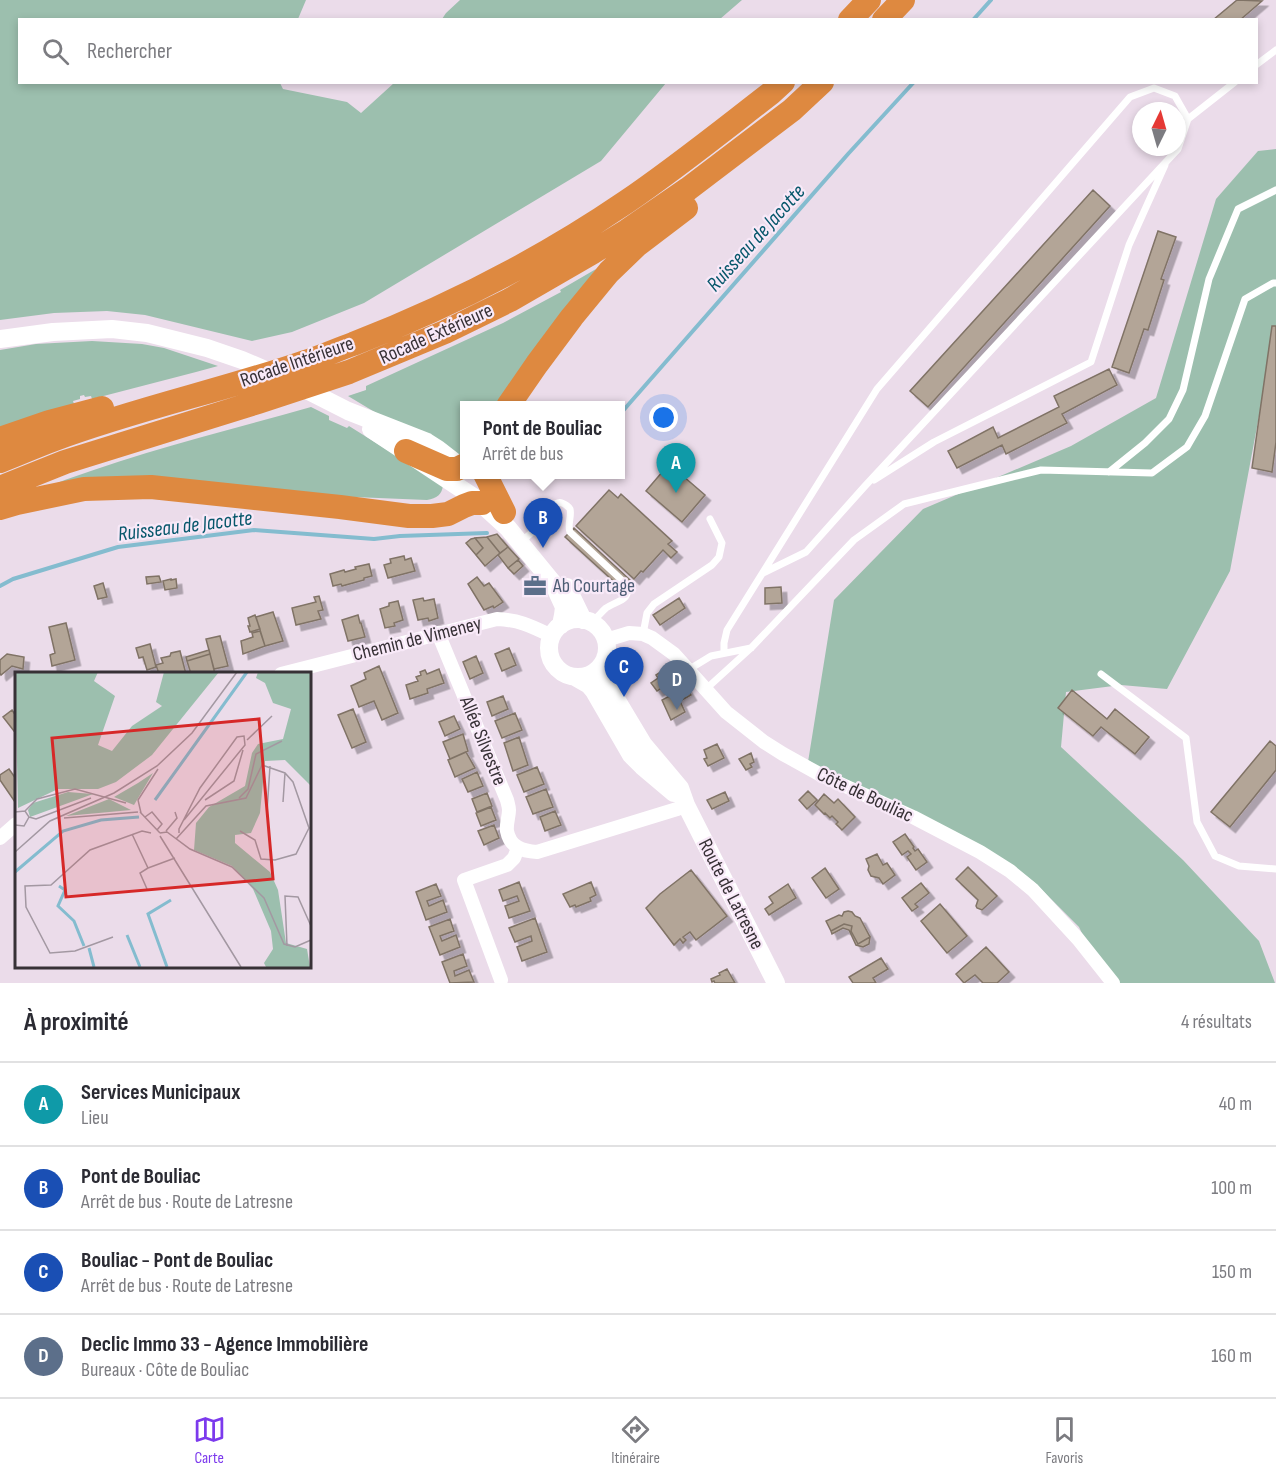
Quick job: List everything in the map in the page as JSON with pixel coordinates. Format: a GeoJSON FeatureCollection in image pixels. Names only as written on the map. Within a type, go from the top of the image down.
{"type":"FeatureCollection","features":[{"type":"Feature","properties":{"kind":"highway"},"geometry":{"type":"LineString","coordinates":[[852,18],[869,0]]}},
{"type":"Feature","properties":{"kind":"highway"},"geometry":{"type":"LineString","coordinates":[[886,18],[903,0]]}},
{"type":"Feature","properties":{"kind":"highway","name":"Rocade Intérieure"},"geometry":{"type":"LineString","coordinates":[[0,461],[56,439],[303,363],[435,309],[495,280],[578,233],[626,202],[692,154],[780,84]]}},
{"type":"Feature","properties":{"kind":"highway","name":"Rocade Extérieure"},"geometry":{"type":"LineString","coordinates":[[0,488],[65,462],[349,372],[445,332],[510,300],[627,231],[688,189],[792,110],[820,84]]}},
{"type":"Feature","properties":{"kind":"highway"},"geometry":{"type":"LineString","coordinates":[[511,401],[572,317],[609,272],[636,246],[697,200],[777,134],[792,110]]}},
{"type":"Feature","properties":{"kind":"highway"},"geometry":{"type":"LineString","coordinates":[[0,439],[49,422],[176,388],[203,393]]}},
{"type":"Feature","properties":{"kind":"highway"},"geometry":{"type":"LineString","coordinates":[[406,451],[447,469],[460,469]]}},
{"type":"Feature","properties":{"kind":"highway"},"geometry":{"type":"LineString","coordinates":[[488,479],[504,512]]}},
{"type":"Feature","properties":{"kind":"highway"},"geometry":{"type":"LineString","coordinates":[[0,508],[17,502],[84,489],[151,487],[409,516],[448,514],[472,503],[482,503]]}},
{"type":"Feature","properties":{"kind":"street"},"geometry":{"type":"LineString","coordinates":[[0,339],[81,329],[112,329],[147,333],[207,348],[277,375],[348,411],[427,442],[460,465]]}},
{"type":"Feature","properties":{"kind":"street"},"geometry":{"type":"LineString","coordinates":[[348,411],[482,503],[508,528],[553,583],[564,607],[549,645],[549,654],[553,662],[558,669],[575,677],[593,672],[600,666],[605,649],[602,632],[587,621],[564,584],[474,479]]}},
{"type":"Feature","properties":{"kind":"street","name":"Chemin de Vimeney"},"geometry":{"type":"LineString","coordinates":[[289,672],[497,619],[513,620],[556,630]]}},
{"type":"Feature","properties":{"kind":"street"},"geometry":{"type":"LineString","coordinates":[[556,630],[574,619],[587,621]]}},
{"type":"Feature","properties":{"kind":"street","name":"Allée Silvestre"},"geometry":{"type":"LineString","coordinates":[[438,633],[507,800],[509,811],[507,830],[512,842],[518,848]]}},
{"type":"Feature","properties":{"kind":"street"},"geometry":{"type":"LineString","coordinates":[[605,649],[629,633],[643,634]]}},
{"type":"Feature","properties":{"kind":"street","name":"Côte de Bouliac"},"geometry":{"type":"LineString","coordinates":[[643,634],[663,645],[730,715],[783,754],[820,775],[913,817],[980,852],[1010,871],[1033,890],[1078,939],[1113,983]]}},
{"type":"Feature","properties":{"kind":"street","name":"Route de Latresne"},"geometry":{"type":"LineString","coordinates":[[605,649],[604,674],[608,684],[654,767]]}},
{"type":"Feature","properties":{"kind":"street","name":"Route de Latresne"},"geometry":{"type":"LineString","coordinates":[[575,677],[589,685],[594,691],[631,754],[654,767],[680,788],[686,805],[776,983]]}},
{"type":"Feature","properties":{"kind":"street"},"geometry":{"type":"LineString","coordinates":[[501,980],[464,880],[507,865],[514,858],[518,848],[523,851],[537,852],[686,805]]}},
{"type":"Feature","properties":{"kind":"street"},"geometry":{"type":"LineString","coordinates":[[0,838],[15,825]]}},
{"type":"Feature","properties":{"kind":"lane"},"geometry":{"type":"LineString","coordinates":[[1258,65],[1276,50]]}},
{"type":"Feature","properties":{"kind":"lane"},"geometry":{"type":"LineString","coordinates":[[763,573],[806,552],[1178,149],[1188,119],[1232,84]]}},
{"type":"Feature","properties":{"kind":"lane"},"geometry":{"type":"LineString","coordinates":[[724,652],[727,630],[877,389],[1130,97],[1154,88],[1175,96],[1188,119]]}},
{"type":"Feature","properties":{"kind":"lane"},"geometry":{"type":"LineString","coordinates":[[865,486],[934,442],[1091,362],[1129,245],[1166,161]]}},
{"type":"Feature","properties":{"kind":"lane"},"geometry":{"type":"LineString","coordinates":[[1109,472],[1145,443],[1169,419],[1183,390],[1209,279],[1238,209],[1276,190]]}},
{"type":"Feature","properties":{"kind":"lane"},"geometry":{"type":"LineString","coordinates":[[706,689],[751,648],[854,540],[904,504],[1041,470],[1152,473],[1187,447],[1205,416],[1245,299],[1276,283]]}},
{"type":"Feature","properties":{"kind":"lane"},"geometry":{"type":"LineString","coordinates":[[526,537],[534,531],[552,507],[561,502],[570,510],[568,528],[570,532],[626,584],[628,588],[624,598],[606,609],[598,618],[587,621]]}},
{"type":"Feature","properties":{"kind":"lane"},"geometry":{"type":"LineString","coordinates":[[643,634],[647,613],[654,604],[712,565],[719,557],[722,543],[710,519]]}},
{"type":"Feature","properties":{"kind":"lane"},"geometry":{"type":"LineString","coordinates":[[688,670],[711,656],[751,648]]}},
{"type":"Feature","properties":{"kind":"lane"},"geometry":{"type":"LineString","coordinates":[[1101,674],[1186,738],[1197,822],[1215,856],[1239,866],[1276,869]]}},
{"type":"Feature","properties":{"kind":"green space"},"geometry":{"type":"Polygon","coordinates":[[[0,0],[306,0],[298,18],[18,18],[18,84],[280,84],[283,89],[347,102],[361,113],[393,84],[665,84],[601,161],[364,303],[292,332],[252,341],[145,315],[107,311],[54,313],[0,320],[0,0]]]}},
{"type":"Feature","properties":{"kind":"green space"},"geometry":{"type":"Polygon","coordinates":[[[460,0],[742,0],[721,18],[443,18],[460,0]]]}},
{"type":"Feature","properties":{"kind":"green space"},"geometry":{"type":"Polygon","coordinates":[[[1276,149],[1276,325],[1230,571],[1167,689],[1121,685],[1066,692],[1061,747],[1183,860],[1259,941],[1275,983],[1106,983],[1079,927],[1034,882],[1018,870],[808,762],[834,600],[923,509],[1071,446],[1156,398],[1216,199],[1258,151],[1276,149]]]}},
{"type":"Feature","properties":{"kind":"green space"},"geometry":{"type":"Polygon","coordinates":[[[596,269],[504,401],[460,401],[460,456],[348,396],[366,390],[366,386],[503,323],[561,292],[560,290],[596,269]]]}},
{"type":"Feature","properties":{"kind":"green space"},"geometry":{"type":"Polygon","coordinates":[[[92,341],[142,344],[164,348],[218,366],[92,399],[91,396],[80,396],[80,399],[73,401],[74,404],[0,428],[0,350],[36,344],[92,341]]]}},
{"type":"Feature","properties":{"kind":"green space"},"geometry":{"type":"Polygon","coordinates":[[[311,407],[329,416],[329,420],[347,428],[349,426],[443,485],[440,494],[427,500],[39,490],[140,455],[311,407]]]}},
{"type":"Feature","properties":{"kind":"building"},"geometry":{"type":"Polygon","coordinates":[[[1237,0],[1262,1],[1242,18],[1215,18],[1237,0]]]}},
{"type":"Feature","properties":{"kind":"building"},"geometry":{"type":"Polygon","coordinates":[[[1093,190],[1110,206],[928,407],[910,391],[1093,190]]]}},
{"type":"Feature","properties":{"kind":"building"},"geometry":{"type":"Polygon","coordinates":[[[1158,231],[1176,237],[1161,279],[1164,280],[1148,330],[1144,329],[1129,373],[1112,367],[1158,231]]]}},
{"type":"Feature","properties":{"kind":"building"},"geometry":{"type":"Polygon","coordinates":[[[1272,326],[1276,326],[1276,442],[1272,472],[1252,468],[1272,326]]]}},
{"type":"Feature","properties":{"kind":"building"},"geometry":{"type":"Polygon","coordinates":[[[1109,369],[1117,385],[1062,414],[1067,423],[1006,454],[1002,445],[957,468],[948,451],[993,427],[998,438],[1059,407],[1054,396],[1109,369]]]}},
{"type":"Feature","properties":{"kind":"building"},"geometry":{"type":"Polygon","coordinates":[[[669,464],[705,495],[682,522],[646,491],[669,464]]]}},
{"type":"Feature","properties":{"kind":"building"},"geometry":{"type":"Polygon","coordinates":[[[609,490],[618,498],[621,494],[672,541],[668,544],[677,552],[671,558],[663,550],[634,579],[576,526],[609,490]]]}},
{"type":"Feature","properties":{"kind":"building"},"geometry":{"type":"Polygon","coordinates":[[[574,528],[630,580],[622,589],[565,537],[574,528]]]}},
{"type":"Feature","properties":{"kind":"building"},"geometry":{"type":"Polygon","coordinates":[[[497,534],[508,547],[500,553],[487,537],[497,534]]]}},
{"type":"Feature","properties":{"kind":"building"},"geometry":{"type":"Polygon","coordinates":[[[487,537],[500,553],[485,566],[476,555],[483,548],[475,538],[487,537]]]}},
{"type":"Feature","properties":{"kind":"building"},"geometry":{"type":"Polygon","coordinates":[[[475,538],[483,548],[476,555],[466,543],[475,538]]]}},
{"type":"Feature","properties":{"kind":"building"},"geometry":{"type":"Polygon","coordinates":[[[508,547],[519,559],[508,568],[498,555],[508,547]]]}},
{"type":"Feature","properties":{"kind":"building"},"geometry":{"type":"Polygon","coordinates":[[[404,556],[405,560],[411,558],[415,571],[388,578],[384,565],[391,563],[390,559],[404,556]]]}},
{"type":"Feature","properties":{"kind":"building"},"geometry":{"type":"Polygon","coordinates":[[[518,560],[523,566],[514,574],[508,568],[518,560]]]}},
{"type":"Feature","properties":{"kind":"building"},"geometry":{"type":"Polygon","coordinates":[[[369,564],[372,576],[342,586],[341,584],[333,586],[330,574],[369,564]]]}},
{"type":"Feature","properties":{"kind":"building"},"geometry":{"type":"Polygon","coordinates":[[[159,576],[161,582],[147,584],[146,577],[159,576]]]}},
{"type":"Feature","properties":{"kind":"building"},"geometry":{"type":"Polygon","coordinates":[[[477,577],[484,586],[489,583],[503,602],[494,608],[493,606],[484,610],[468,584],[477,577]]]}},
{"type":"Feature","properties":{"kind":"building"},"geometry":{"type":"Polygon","coordinates":[[[176,579],[177,588],[165,590],[163,581],[176,579]]]}},
{"type":"Feature","properties":{"kind":"building"},"geometry":{"type":"Polygon","coordinates":[[[103,583],[107,597],[98,599],[94,586],[103,583]]]}},
{"type":"Feature","properties":{"kind":"building"},"geometry":{"type":"Polygon","coordinates":[[[781,587],[782,603],[765,604],[765,588],[781,587]]]}},
{"type":"Feature","properties":{"kind":"building"},"geometry":{"type":"Polygon","coordinates":[[[319,596],[323,610],[318,611],[321,619],[296,625],[292,608],[316,602],[314,597],[319,596]]]}},
{"type":"Feature","properties":{"kind":"building"},"geometry":{"type":"Polygon","coordinates":[[[423,598],[424,601],[434,599],[438,618],[429,621],[428,618],[418,620],[413,600],[423,598]]]}},
{"type":"Feature","properties":{"kind":"building"},"geometry":{"type":"Polygon","coordinates":[[[679,598],[685,608],[660,625],[653,615],[679,598]]]}},
{"type":"Feature","properties":{"kind":"building"},"geometry":{"type":"Polygon","coordinates":[[[398,601],[403,620],[394,623],[395,626],[385,628],[380,609],[389,606],[389,603],[398,601]]]}},
{"type":"Feature","properties":{"kind":"building"},"geometry":{"type":"Polygon","coordinates":[[[273,612],[283,641],[265,646],[256,617],[273,612]]]}},
{"type":"Feature","properties":{"kind":"building"},"geometry":{"type":"Polygon","coordinates":[[[255,615],[260,629],[250,632],[248,618],[255,615]]]}},
{"type":"Feature","properties":{"kind":"building"},"geometry":{"type":"Polygon","coordinates":[[[358,615],[365,637],[348,641],[342,620],[358,615]]]}},
{"type":"Feature","properties":{"kind":"building"},"geometry":{"type":"Polygon","coordinates":[[[66,623],[75,660],[52,666],[50,655],[55,653],[49,627],[66,623]]]}},
{"type":"Feature","properties":{"kind":"building"},"geometry":{"type":"Polygon","coordinates":[[[260,631],[265,646],[243,654],[241,641],[253,637],[252,633],[260,631]]]}},
{"type":"Feature","properties":{"kind":"building"},"geometry":{"type":"Polygon","coordinates":[[[220,636],[228,666],[214,669],[206,639],[220,636]]]}},
{"type":"Feature","properties":{"kind":"building"},"geometry":{"type":"Polygon","coordinates":[[[150,644],[156,667],[147,670],[143,657],[139,658],[136,648],[150,644]]]}},
{"type":"Feature","properties":{"kind":"building"},"geometry":{"type":"Polygon","coordinates":[[[509,648],[516,665],[502,671],[495,654],[509,648]]]}},
{"type":"Feature","properties":{"kind":"building"},"geometry":{"type":"Polygon","coordinates":[[[209,650],[210,654],[187,661],[186,657],[209,650]]]}},
{"type":"Feature","properties":{"kind":"building"},"geometry":{"type":"Polygon","coordinates":[[[180,651],[185,672],[158,672],[156,665],[163,663],[161,658],[170,656],[171,653],[180,651]]]}},
{"type":"Feature","properties":{"kind":"building"},"geometry":{"type":"Polygon","coordinates":[[[7,654],[24,657],[23,669],[12,666],[1,675],[0,660],[7,654]]]}},
{"type":"Feature","properties":{"kind":"building"},"geometry":{"type":"Polygon","coordinates":[[[210,654],[214,672],[190,672],[187,661],[210,654]]]}},
{"type":"Feature","properties":{"kind":"building"},"geometry":{"type":"Polygon","coordinates":[[[476,656],[483,673],[470,679],[463,662],[476,656]]]}},
{"type":"Feature","properties":{"kind":"building"},"geometry":{"type":"Polygon","coordinates":[[[379,666],[398,713],[382,720],[374,701],[359,707],[351,686],[366,679],[364,673],[379,666]]]}},
{"type":"Feature","properties":{"kind":"building"},"geometry":{"type":"Polygon","coordinates":[[[439,669],[444,683],[427,689],[428,693],[410,699],[406,685],[418,681],[416,677],[421,675],[420,672],[425,670],[427,674],[439,669]]]}},
{"type":"Feature","properties":{"kind":"building"},"geometry":{"type":"Polygon","coordinates":[[[662,671],[669,683],[657,691],[651,683],[662,671]]]}},
{"type":"Feature","properties":{"kind":"building"},"geometry":{"type":"Polygon","coordinates":[[[686,687],[691,695],[680,701],[685,712],[671,720],[662,700],[686,687]]]}},
{"type":"Feature","properties":{"kind":"building"},"geometry":{"type":"Polygon","coordinates":[[[1072,690],[1107,719],[1115,709],[1149,737],[1135,754],[1101,727],[1093,736],[1058,708],[1072,690]]]}},
{"type":"Feature","properties":{"kind":"building"},"geometry":{"type":"Polygon","coordinates":[[[503,696],[508,709],[492,716],[487,702],[503,696]]]}},
{"type":"Feature","properties":{"kind":"building"},"geometry":{"type":"Polygon","coordinates":[[[353,709],[366,742],[352,748],[338,715],[353,709]]]}},
{"type":"Feature","properties":{"kind":"building"},"geometry":{"type":"Polygon","coordinates":[[[12,710],[15,714],[15,730],[14,731],[3,717],[12,710]]]}},
{"type":"Feature","properties":{"kind":"building"},"geometry":{"type":"Polygon","coordinates":[[[515,713],[522,730],[502,738],[495,721],[515,713]]]}},
{"type":"Feature","properties":{"kind":"building"},"geometry":{"type":"Polygon","coordinates":[[[454,716],[460,729],[445,736],[439,722],[454,716]]]}},
{"type":"Feature","properties":{"kind":"building"},"geometry":{"type":"Polygon","coordinates":[[[463,734],[468,751],[450,759],[443,742],[463,734]]]}},
{"type":"Feature","properties":{"kind":"building"},"geometry":{"type":"Polygon","coordinates":[[[519,737],[528,765],[513,771],[504,743],[519,737]]]}},
{"type":"Feature","properties":{"kind":"building"},"geometry":{"type":"Polygon","coordinates":[[[1270,741],[1276,746],[1276,770],[1230,827],[1211,812],[1270,741]]]}},
{"type":"Feature","properties":{"kind":"building"},"geometry":{"type":"Polygon","coordinates":[[[717,744],[724,758],[708,766],[704,759],[707,758],[704,750],[717,744]]]}},
{"type":"Feature","properties":{"kind":"building"},"geometry":{"type":"Polygon","coordinates":[[[466,752],[475,768],[455,777],[448,760],[466,752]]]}},
{"type":"Feature","properties":{"kind":"building"},"geometry":{"type":"Polygon","coordinates":[[[751,753],[754,762],[750,764],[752,767],[746,770],[739,759],[751,753]]]}},
{"type":"Feature","properties":{"kind":"building"},"geometry":{"type":"Polygon","coordinates":[[[537,767],[544,784],[524,792],[517,775],[537,767]]]}},
{"type":"Feature","properties":{"kind":"building"},"geometry":{"type":"Polygon","coordinates":[[[9,769],[15,778],[15,802],[0,780],[0,775],[9,769]]]}},
{"type":"Feature","properties":{"kind":"building"},"geometry":{"type":"Polygon","coordinates":[[[477,772],[483,786],[468,792],[462,779],[477,772]]]}},
{"type":"Feature","properties":{"kind":"building"},"geometry":{"type":"Polygon","coordinates":[[[546,789],[553,807],[533,814],[526,797],[546,789]]]}},
{"type":"Feature","properties":{"kind":"building"},"geometry":{"type":"Polygon","coordinates":[[[808,791],[817,800],[807,809],[799,800],[808,791]]]}},
{"type":"Feature","properties":{"kind":"building"},"geometry":{"type":"Polygon","coordinates":[[[725,792],[729,801],[712,809],[707,800],[725,792]]]}},
{"type":"Feature","properties":{"kind":"building"},"geometry":{"type":"Polygon","coordinates":[[[487,793],[492,806],[477,812],[472,799],[487,793]]]}},
{"type":"Feature","properties":{"kind":"building"},"geometry":{"type":"Polygon","coordinates":[[[824,794],[834,803],[838,799],[855,817],[842,830],[832,816],[830,818],[815,805],[824,794]]]}},
{"type":"Feature","properties":{"kind":"building"},"geometry":{"type":"Polygon","coordinates":[[[491,807],[496,820],[481,826],[476,813],[491,807]]]}},
{"type":"Feature","properties":{"kind":"building"},"geometry":{"type":"Polygon","coordinates":[[[555,811],[561,825],[545,831],[540,817],[555,811]]]}},
{"type":"Feature","properties":{"kind":"building"},"geometry":{"type":"Polygon","coordinates":[[[494,825],[499,838],[484,845],[478,831],[494,825]]]}},
{"type":"Feature","properties":{"kind":"building"},"geometry":{"type":"Polygon","coordinates":[[[905,834],[915,851],[918,849],[927,862],[916,870],[907,857],[911,854],[908,851],[902,855],[893,842],[905,834]]]}},
{"type":"Feature","properties":{"kind":"building"},"geometry":{"type":"Polygon","coordinates":[[[877,854],[883,865],[887,863],[895,875],[883,884],[879,878],[871,876],[868,870],[866,859],[877,854]]]}},
{"type":"Feature","properties":{"kind":"building"},"geometry":{"type":"Polygon","coordinates":[[[968,867],[997,896],[982,910],[976,906],[978,900],[956,879],[968,867]]]}},
{"type":"Feature","properties":{"kind":"building"},"geometry":{"type":"Polygon","coordinates":[[[825,868],[839,889],[826,898],[812,878],[825,868]]]}},
{"type":"Feature","properties":{"kind":"building"},"geometry":{"type":"Polygon","coordinates":[[[691,870],[727,916],[696,940],[690,932],[683,937],[686,940],[683,943],[680,939],[674,945],[646,908],[691,870]]]}},
{"type":"Feature","properties":{"kind":"building"},"geometry":{"type":"Polygon","coordinates":[[[519,882],[530,911],[509,918],[505,906],[519,901],[517,896],[503,901],[499,890],[519,882]]]}},
{"type":"Feature","properties":{"kind":"building"},"geometry":{"type":"Polygon","coordinates":[[[591,882],[596,895],[590,898],[591,901],[570,907],[563,894],[591,882]]]}},
{"type":"Feature","properties":{"kind":"building"},"geometry":{"type":"Polygon","coordinates":[[[921,883],[929,893],[915,904],[918,907],[912,911],[902,898],[921,883]]]}},
{"type":"Feature","properties":{"kind":"building"},"geometry":{"type":"Polygon","coordinates":[[[436,884],[441,896],[427,901],[429,906],[443,900],[447,912],[426,920],[416,892],[436,884]]]}},
{"type":"Feature","properties":{"kind":"building"},"geometry":{"type":"Polygon","coordinates":[[[788,884],[796,898],[769,915],[765,909],[773,903],[769,897],[788,884]]]}},
{"type":"Feature","properties":{"kind":"building"},"geometry":{"type":"Polygon","coordinates":[[[940,904],[967,936],[947,953],[921,921],[940,904]]]}},
{"type":"Feature","properties":{"kind":"building"},"geometry":{"type":"Polygon","coordinates":[[[848,911],[860,918],[870,937],[858,944],[851,931],[852,926],[844,924],[831,931],[826,921],[839,915],[842,916],[848,911]]]}},
{"type":"Feature","properties":{"kind":"building"},"geometry":{"type":"Polygon","coordinates":[[[535,918],[547,952],[522,961],[517,947],[532,941],[531,936],[515,942],[509,928],[535,918]]]}},
{"type":"Feature","properties":{"kind":"building"},"geometry":{"type":"Polygon","coordinates":[[[450,919],[454,931],[440,936],[442,941],[456,935],[460,947],[440,955],[429,927],[450,919]]]}},
{"type":"Feature","properties":{"kind":"building"},"geometry":{"type":"Polygon","coordinates":[[[844,924],[852,926],[851,931],[858,944],[870,937],[869,944],[863,947],[856,945],[849,930],[843,928],[832,934],[831,931],[844,924]]]}},
{"type":"Feature","properties":{"kind":"building"},"geometry":{"type":"Polygon","coordinates":[[[986,947],[1009,972],[997,983],[983,983],[975,975],[964,983],[956,974],[986,947]]]}},
{"type":"Feature","properties":{"kind":"building"},"geometry":{"type":"Polygon","coordinates":[[[463,954],[467,966],[454,971],[455,976],[469,970],[474,982],[450,983],[442,962],[463,954]]]}},
{"type":"Feature","properties":{"kind":"building"},"geometry":{"type":"Polygon","coordinates":[[[881,958],[888,969],[873,978],[876,983],[853,983],[849,977],[881,958]]]}},
{"type":"Feature","properties":{"kind":"building"},"geometry":{"type":"Polygon","coordinates":[[[727,969],[735,983],[712,982],[711,979],[727,969]]]}},
{"type":"Feature","properties":{"kind":"waterway","name":"Ruisseau de Jacotte"},"geometry":{"type":"LineString","coordinates":[[975,18],[991,0]]}},
{"type":"Feature","properties":{"kind":"waterway","name":"Ruisseau de Jacotte"},"geometry":{"type":"LineString","coordinates":[[625,408],[912,84]]}},
{"type":"Feature","properties":{"kind":"waterway","name":"Ruisseau de Jacotte"},"geometry":{"type":"LineString","coordinates":[[0,586],[13,579],[118,547],[254,530],[374,539],[487,533]]}},
{"type":"Feature","properties":{"kind":"place","name":"Services Municipaux"},"geometry":{"type":"Point","coordinates":[676,493]}},
{"type":"Feature","properties":{"kind":"place","name":"Pont de Bouliac"},"geometry":{"type":"Point","coordinates":[543,548]}},
{"type":"Feature","properties":{"kind":"place","name":"Ab Courtage"},"geometry":{"type":"Point","coordinates":[535,586]}},
{"type":"Feature","properties":{"kind":"place","name":"Bouliac - Pont de Bouliac"},"geometry":{"type":"Point","coordinates":[624,697]}},
{"type":"Feature","properties":{"kind":"place","name":"Declic Immo 33 - Agence Immobilière"},"geometry":{"type":"Point","coordinates":[677,710]}}]}
